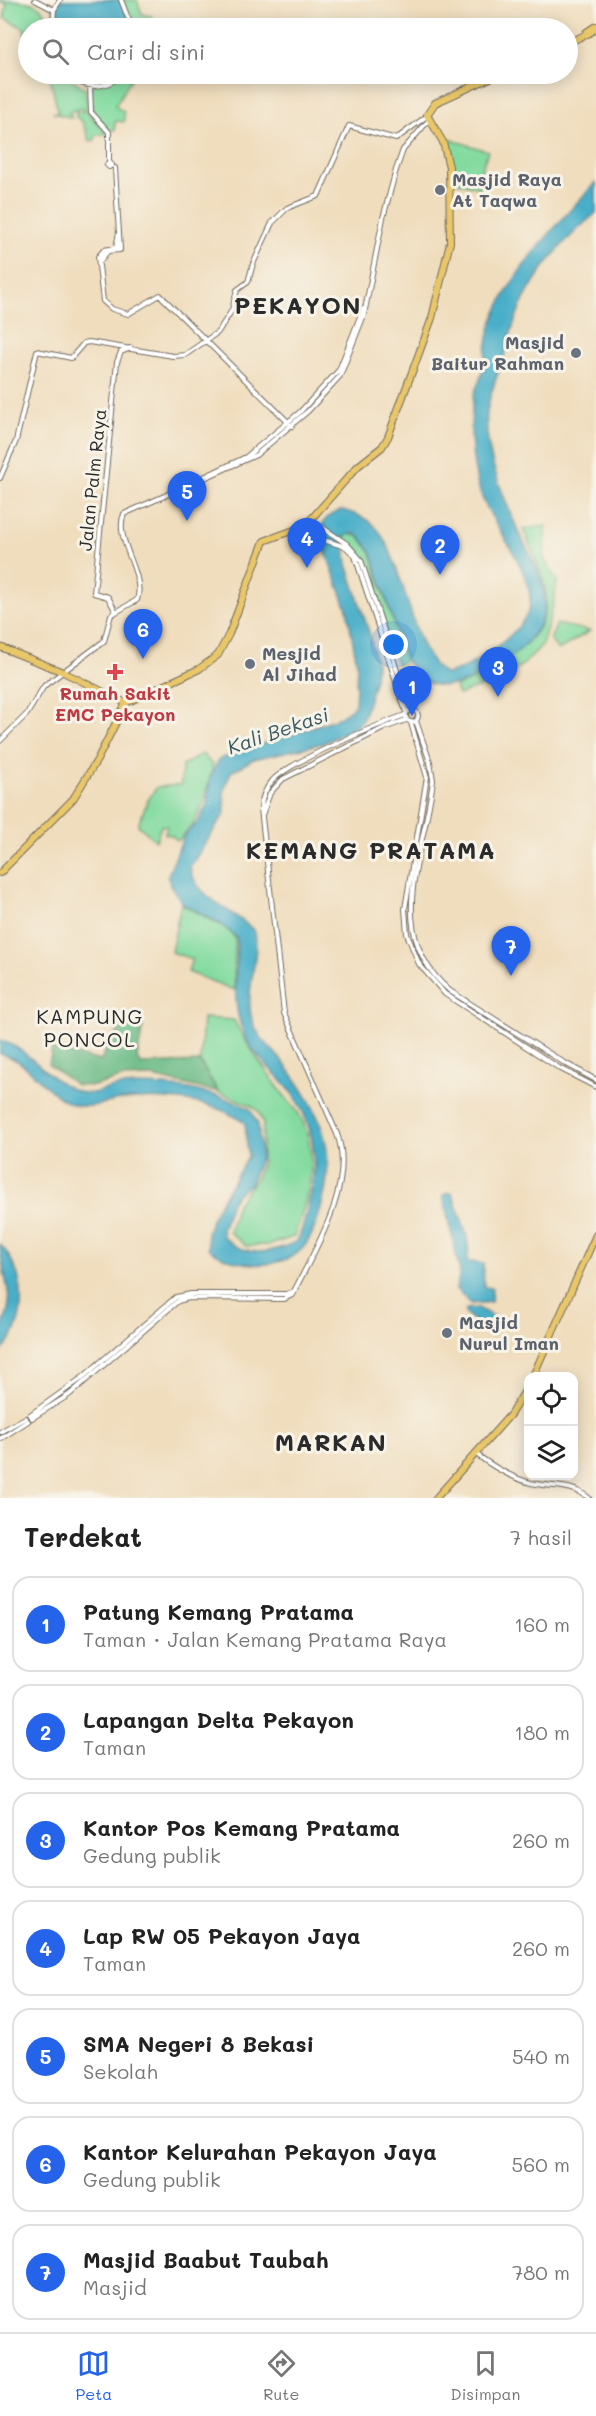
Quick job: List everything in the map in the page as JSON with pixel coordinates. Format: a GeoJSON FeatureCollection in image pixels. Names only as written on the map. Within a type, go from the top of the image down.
{"type":"FeatureCollection","features":[{"type":"Feature","properties":{"kind":"main road"},"geometry":{"type":"LineString","coordinates":[[578,39],[594,32]]}},
{"type":"Feature","properties":{"kind":"main road"},"geometry":{"type":"LineString","coordinates":[[0,873],[73,799],[96,762],[126,703],[214,660],[229,634],[262,544],[268,538],[305,526],[358,466],[376,453],[386,441],[432,318],[452,225],[449,167],[443,142],[428,117],[435,103],[478,84]]}},
{"type":"Feature","properties":{"kind":"main road"},"geometry":{"type":"LineString","coordinates":[[0,647],[63,672],[126,703]]}},
{"type":"Feature","properties":{"kind":"main road"},"geometry":{"type":"LineString","coordinates":[[535,1372],[596,1235]]}},
{"type":"Feature","properties":{"kind":"main road"},"geometry":{"type":"LineString","coordinates":[[436,1498],[510,1415],[524,1392]]}},
{"type":"Feature","properties":{"kind":"street"},"geometry":{"type":"LineString","coordinates":[[35,0],[54,10]]}},
{"type":"Feature","properties":{"kind":"street"},"geometry":{"type":"LineString","coordinates":[[54,18],[54,10],[60,0]]}},
{"type":"Feature","properties":{"kind":"street"},"geometry":{"type":"LineString","coordinates":[[120,0],[128,18]]}},
{"type":"Feature","properties":{"kind":"street"},"geometry":{"type":"LineString","coordinates":[[86,84],[90,86],[105,84]]}},
{"type":"Feature","properties":{"kind":"street"},"geometry":{"type":"LineString","coordinates":[[90,86],[91,111],[110,135],[109,163]]}},
{"type":"Feature","properties":{"kind":"street"},"geometry":{"type":"LineString","coordinates":[[0,741],[27,714],[44,686],[104,641],[107,622],[116,612],[133,603],[139,594],[124,536],[123,517],[167,495],[173,489],[246,457],[290,424],[342,371],[361,326],[396,170],[403,150],[428,117]]}},
{"type":"Feature","properties":{"kind":"street"},"geometry":{"type":"LineString","coordinates":[[0,478],[16,441],[37,351],[68,358],[85,342],[181,356],[220,330],[232,310],[237,290],[248,282],[253,264],[272,223],[287,208],[318,196],[349,126],[392,139],[428,117]]}},
{"type":"Feature","properties":{"kind":"street"},"geometry":{"type":"LineString","coordinates":[[115,168],[118,248],[106,253],[99,262],[103,300],[107,306],[128,314],[160,295],[290,424]]}},
{"type":"Feature","properties":{"kind":"street","name":"Jalan Palm Raya"},"geometry":{"type":"LineString","coordinates":[[116,612],[107,596],[94,592],[117,362],[121,352],[132,348]]}},
{"type":"Feature","properties":{"kind":"street"},"geometry":{"type":"LineString","coordinates":[[310,520],[347,544],[363,565],[409,722],[426,768],[427,784],[405,909],[407,933],[413,953],[428,976],[445,993],[559,1068],[596,1087]]}},
{"type":"Feature","properties":{"kind":"street"},"geometry":{"type":"LineString","coordinates":[[305,526],[313,535]]}},
{"type":"Feature","properties":{"kind":"street"},"geometry":{"type":"LineString","coordinates":[[295,531],[313,535],[350,550],[359,564],[407,712]]}},
{"type":"Feature","properties":{"kind":"street"},"geometry":{"type":"LineString","coordinates":[[200,1296],[284,1299],[291,1297],[333,1211],[342,1154],[337,1134],[285,1019],[262,816],[262,796],[276,777],[381,723],[407,712],[418,714],[416,721],[430,762],[433,780],[411,902],[411,923],[419,953],[435,976],[450,991],[563,1062],[596,1080]]}},
{"type":"Feature","properties":{"kind":"street"},"geometry":{"type":"LineString","coordinates":[[262,816],[270,793],[283,779],[384,728],[416,721]]}},
{"type":"Feature","properties":{"kind":"street"},"geometry":{"type":"LineString","coordinates":[[545,1059],[549,1053]]}},
{"type":"Feature","properties":{"kind":"street"},"geometry":{"type":"LineString","coordinates":[[559,1068],[563,1062]]}},
{"type":"Feature","properties":{"kind":"street"},"geometry":{"type":"LineString","coordinates":[[0,1432],[69,1395],[141,1330],[178,1301],[200,1296],[286,1294],[295,1291]]}},
{"type":"Feature","properties":{"kind":"street"},"geometry":{"type":"LineString","coordinates":[[0,1439],[29,1418]]}},
{"type":"Feature","properties":{"kind":"street"},"geometry":{"type":"LineString","coordinates":[[475,1453],[509,1476],[543,1485],[569,1486],[589,1498]]}},
{"type":"Feature","properties":{"kind":"green space"},"geometry":{"type":"Polygon","coordinates":[[[0,0],[26,1],[39,7],[47,18],[18,18],[18,25],[4,18],[7,3],[0,3],[0,0]]]}},
{"type":"Feature","properties":{"kind":"green space"},"geometry":{"type":"Polygon","coordinates":[[[121,0],[137,0],[142,14],[152,16],[151,18],[128,18],[121,0]]]}},
{"type":"Feature","properties":{"kind":"green space"},"geometry":{"type":"Polygon","coordinates":[[[51,84],[78,84],[85,89],[88,113],[107,134],[96,135],[95,140],[90,141],[82,121],[76,117],[76,112],[83,112],[83,108],[69,112],[72,118],[54,113],[58,112],[51,84]]]}},
{"type":"Feature","properties":{"kind":"green space"},"geometry":{"type":"Polygon","coordinates":[[[128,84],[115,106],[124,112],[124,122],[115,121],[115,130],[109,130],[93,115],[90,86],[128,84]]]}},
{"type":"Feature","properties":{"kind":"green space"},"geometry":{"type":"Polygon","coordinates":[[[449,139],[488,151],[481,171],[483,173],[479,188],[452,180],[449,139]]]}},
{"type":"Feature","properties":{"kind":"green space"},"geometry":{"type":"Polygon","coordinates":[[[546,526],[544,559],[557,581],[553,606],[542,645],[524,664],[501,679],[458,695],[455,687],[477,678],[511,656],[529,641],[540,626],[545,612],[546,597],[538,565],[523,529],[546,526]]]}},
{"type":"Feature","properties":{"kind":"green space"},"geometry":{"type":"Polygon","coordinates":[[[349,534],[360,537],[370,551],[406,662],[397,665],[363,560],[356,549],[345,541],[345,536],[349,534]]]}},
{"type":"Feature","properties":{"kind":"green space"},"geometry":{"type":"Polygon","coordinates":[[[557,624],[590,631],[558,650],[550,640],[557,624]]]}},
{"type":"Feature","properties":{"kind":"green space"},"geometry":{"type":"Polygon","coordinates":[[[202,754],[213,765],[204,801],[195,821],[178,841],[171,835],[165,834],[167,826],[161,826],[156,841],[138,825],[148,800],[157,787],[181,785],[182,766],[202,754]]]}},
{"type":"Feature","properties":{"kind":"green space"},"geometry":{"type":"Polygon","coordinates":[[[181,904],[226,928],[235,938],[234,990],[188,972],[192,959],[171,952],[181,904]]]}},
{"type":"Feature","properties":{"kind":"green space"},"geometry":{"type":"Polygon","coordinates":[[[203,1018],[234,1020],[251,1049],[302,1120],[310,1149],[310,1179],[304,1208],[294,1237],[269,1245],[246,1246],[229,1232],[237,1204],[256,1178],[262,1162],[263,1123],[258,1111],[252,1106],[218,1092],[200,1062],[203,1018]]]}},
{"type":"Feature","properties":{"kind":"green space"},"geometry":{"type":"Polygon","coordinates":[[[124,1026],[143,1027],[137,1059],[141,1064],[200,1062],[218,1092],[152,1077],[121,1078],[94,1086],[76,1085],[49,1065],[52,1049],[101,1061],[108,1042],[124,1026]]]}},
{"type":"Feature","properties":{"kind":"water"},"geometry":{"type":"Polygon","coordinates":[[[60,0],[121,0],[128,18],[54,18],[54,10],[60,0]]]}},
{"type":"Feature","properties":{"kind":"water"},"geometry":{"type":"Polygon","coordinates":[[[596,182],[596,213],[554,254],[529,291],[519,311],[491,392],[487,412],[488,441],[495,470],[544,591],[545,603],[538,628],[515,654],[483,675],[450,685],[426,682],[418,676],[406,660],[371,551],[354,533],[344,536],[347,564],[370,635],[376,663],[375,678],[365,713],[359,725],[324,743],[254,759],[231,772],[224,790],[225,813],[190,867],[193,878],[208,896],[255,932],[256,943],[250,1000],[253,1023],[258,1034],[283,1062],[309,1100],[324,1136],[327,1154],[328,1173],[324,1195],[315,1227],[303,1248],[283,1261],[273,1263],[248,1264],[231,1260],[208,1248],[207,1232],[215,1211],[248,1157],[245,1123],[217,1108],[169,1099],[121,1100],[92,1106],[75,1105],[55,1094],[21,1063],[0,1054],[0,1040],[22,1051],[59,1081],[80,1092],[95,1093],[120,1086],[137,1085],[170,1087],[203,1092],[250,1109],[258,1124],[261,1157],[250,1184],[231,1202],[222,1230],[223,1236],[240,1248],[258,1252],[278,1249],[297,1241],[306,1215],[314,1172],[312,1139],[307,1123],[292,1093],[253,1050],[242,1029],[236,995],[237,938],[219,923],[183,904],[170,885],[168,875],[184,836],[198,822],[207,804],[210,778],[219,759],[341,717],[355,705],[357,665],[347,609],[321,539],[323,524],[332,514],[342,510],[357,515],[371,523],[380,532],[395,563],[419,637],[431,660],[445,674],[468,666],[496,648],[509,637],[527,615],[530,605],[526,579],[484,502],[476,478],[471,438],[473,399],[482,373],[489,333],[506,292],[534,252],[596,182]]]}},
{"type":"Feature","properties":{"kind":"water"},"geometry":{"type":"Polygon","coordinates":[[[452,1193],[467,1237],[466,1261],[483,1264],[484,1287],[492,1288],[491,1302],[471,1304],[456,1289],[460,1272],[443,1196],[452,1193]]]}},
{"type":"Feature","properties":{"kind":"water"},"geometry":{"type":"Polygon","coordinates":[[[0,1244],[16,1270],[21,1299],[16,1327],[0,1353],[0,1333],[9,1301],[0,1244]]]}},
{"type":"Feature","properties":{"kind":"water"},"geometry":{"type":"Polygon","coordinates":[[[478,1308],[499,1320],[492,1336],[465,1313],[466,1309],[478,1308]]]}},
{"type":"Feature","properties":{"kind":"place","name":"Masjid Raya At Taqwa"},"geometry":{"type":"Point","coordinates":[440,190]}},
{"type":"Feature","properties":{"kind":"place","name":"Masjid Baitur Rahman"},"geometry":{"type":"Point","coordinates":[576,353]}},
{"type":"Feature","properties":{"kind":"place","name":"SMA Negeri 8 Bekasi"},"geometry":{"type":"Point","coordinates":[187,521]}},
{"type":"Feature","properties":{"kind":"place","name":"Lap RW 05 Pekayon Jaya"},"geometry":{"type":"Point","coordinates":[307,568]}},
{"type":"Feature","properties":{"kind":"place","name":"Lapangan Delta Pekayon"},"geometry":{"type":"Point","coordinates":[440,575]}},
{"type":"Feature","properties":{"kind":"place","name":"Kantor Kelurahan Pekayon Jaya"},"geometry":{"type":"Point","coordinates":[143,659]}},
{"type":"Feature","properties":{"kind":"place","name":"Mesjid Al Jihad"},"geometry":{"type":"Point","coordinates":[250,664]}},
{"type":"Feature","properties":{"kind":"place","name":"Rumah Sakit EMC Pekayon"},"geometry":{"type":"Point","coordinates":[115,672]}},
{"type":"Feature","properties":{"kind":"place","name":"Kantor Pos Kemang Pratama"},"geometry":{"type":"Point","coordinates":[498,697]}},
{"type":"Feature","properties":{"kind":"place","name":"Patung Kemang Pratama"},"geometry":{"type":"Point","coordinates":[412,716]}},
{"type":"Feature","properties":{"kind":"place","name":"Masjid Baabut Taubah"},"geometry":{"type":"Point","coordinates":[511,976]}},
{"type":"Feature","properties":{"kind":"place","name":"Masjid Nurul Iman"},"geometry":{"type":"Point","coordinates":[447,1333]}},
{"type":"Feature","properties":{"kind":"district","name":"PEKAYON"},"geometry":{"type":"Point","coordinates":[298,306]}},
{"type":"Feature","properties":{"kind":"district","name":"KEMANG PRATAMA"},"geometry":{"type":"Point","coordinates":[371,851]}},
{"type":"Feature","properties":{"kind":"district","name":"KAMPUNG PONCOL"},"geometry":{"type":"Point","coordinates":[90,1028]}},
{"type":"Feature","properties":{"kind":"district","name":"MARKAN"},"geometry":{"type":"Point","coordinates":[331,1443]}},
{"type":"Feature","properties":{"kind":"water label","name":"Kali Bekasi"},"geometry":{"type":"Point","coordinates":[278,731]}}]}
